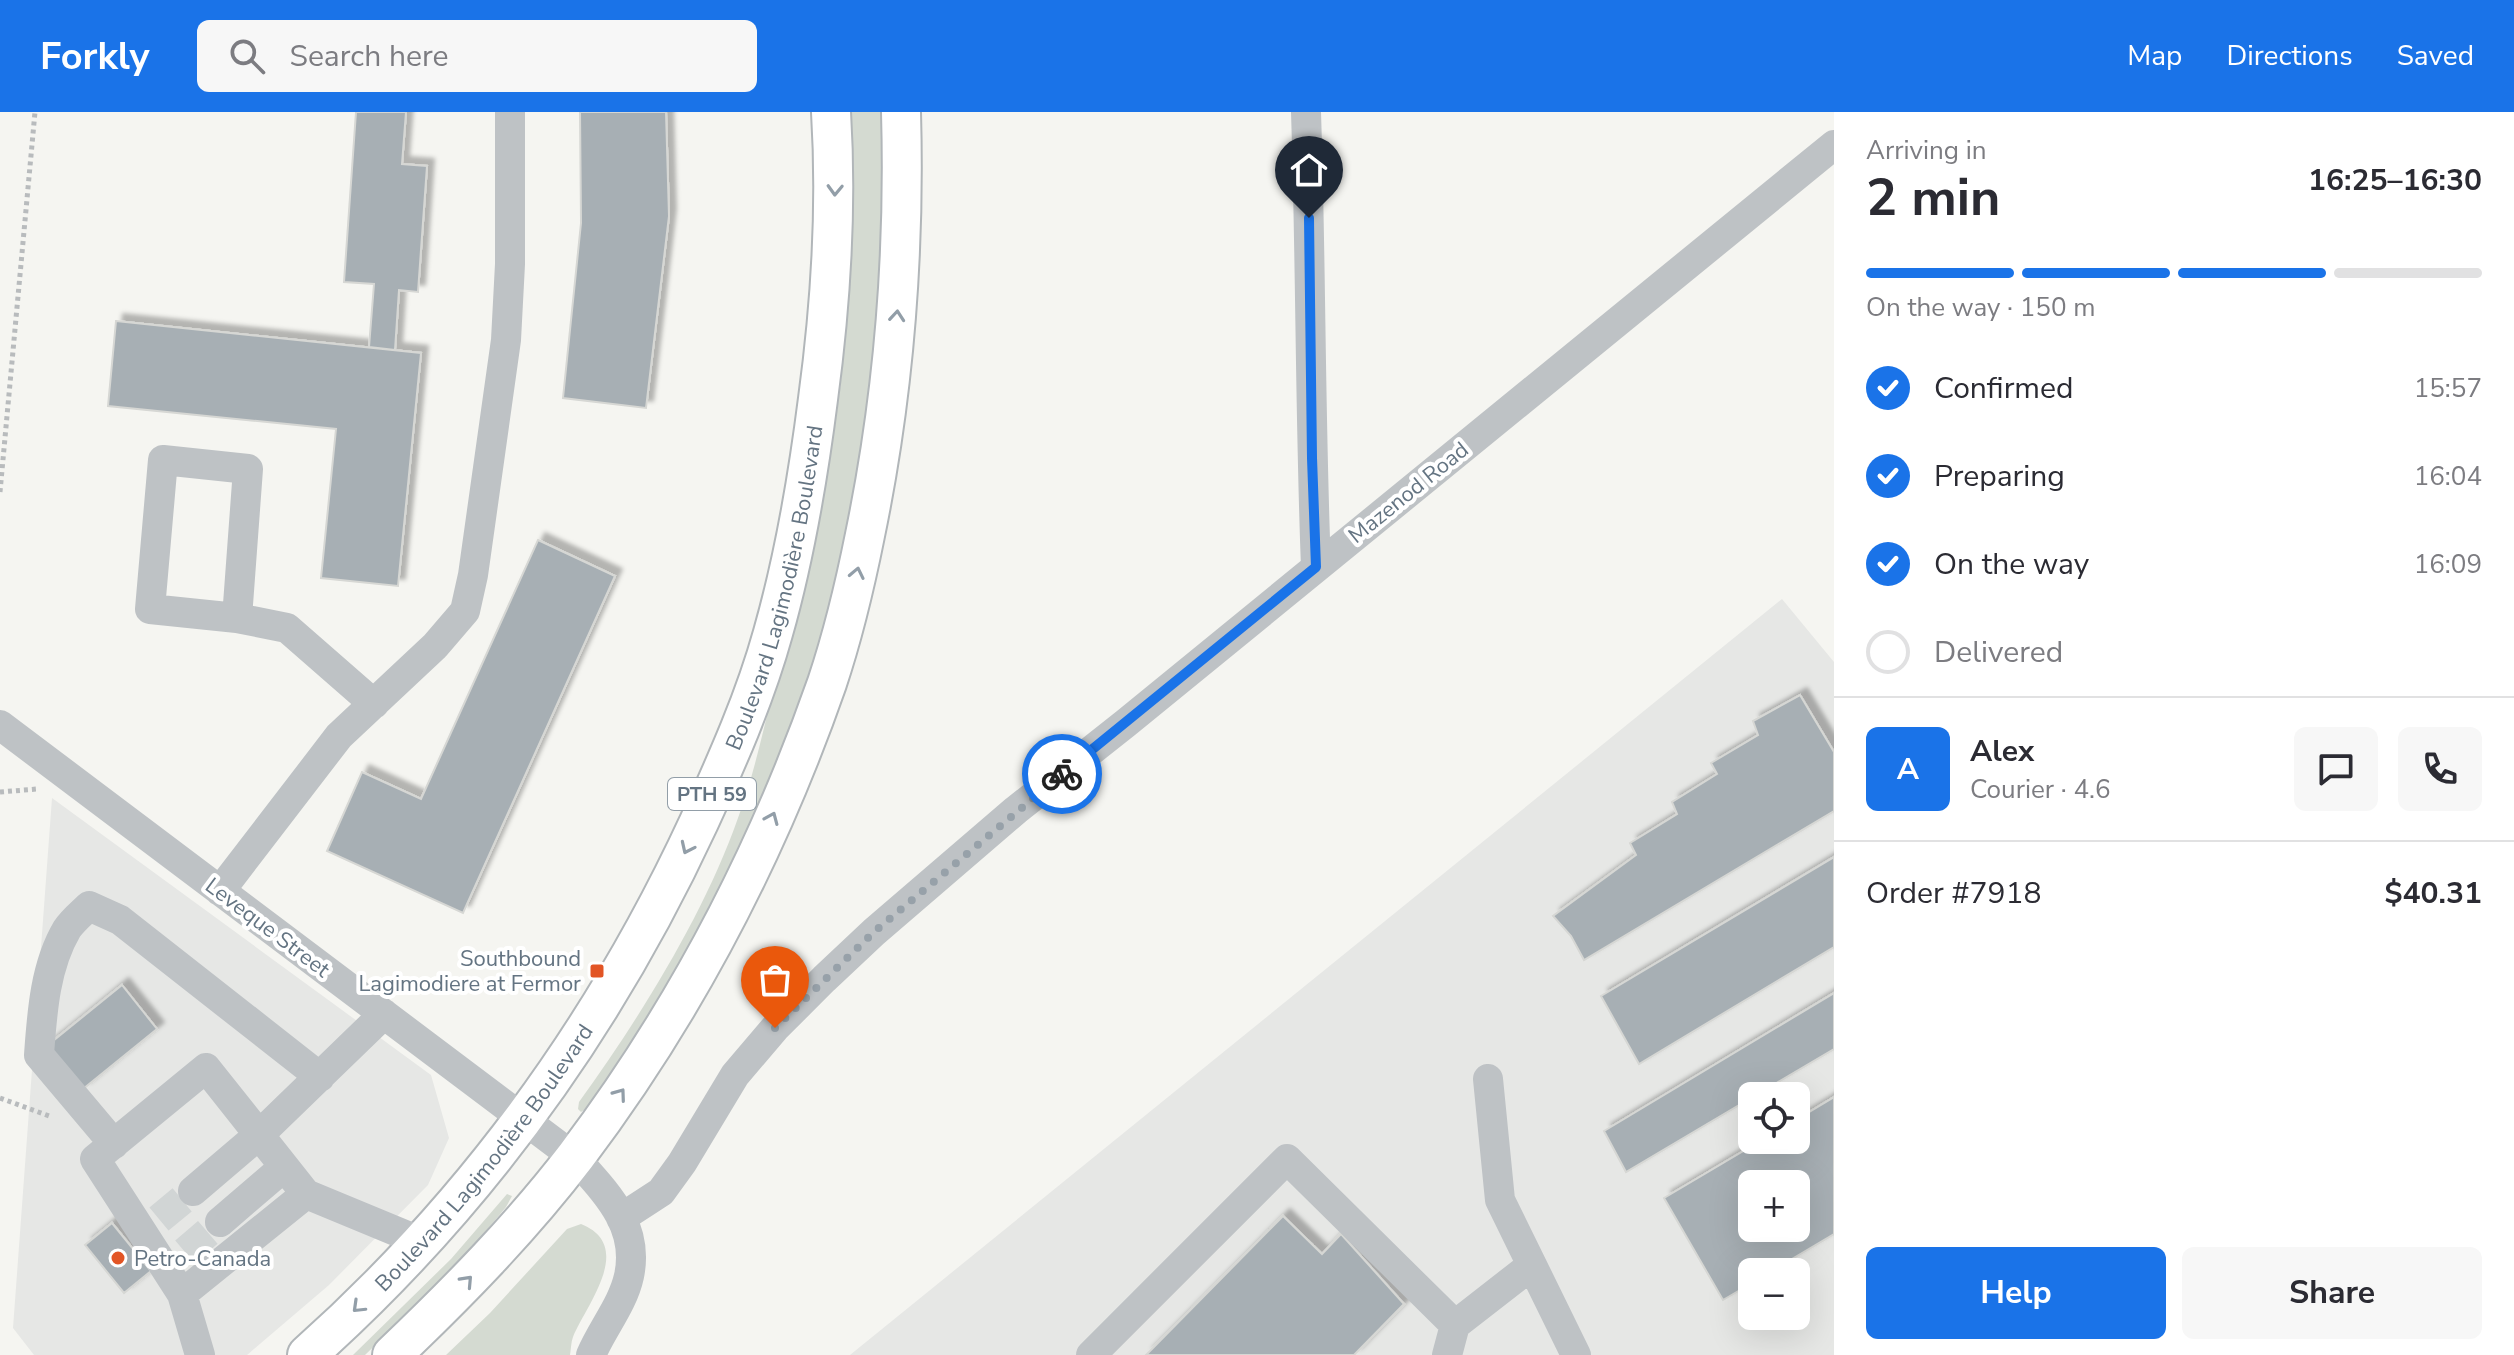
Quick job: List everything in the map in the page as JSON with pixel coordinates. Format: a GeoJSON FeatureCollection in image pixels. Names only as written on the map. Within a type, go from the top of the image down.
{"type":"FeatureCollection","features":[{"type":"Feature","properties":{"kind":"main road","name":"Boulevard Lagimodière Boulevard"},"geometry":{"type":"LineString","coordinates":[[307,1355],[422,1242],[525,1120],[640,941],[678,867],[732,748],[773,634],[808,475],[828,322],[835,176],[831,112]]}},
{"type":"Feature","properties":{"kind":"main road","name":"PTH 59"},"geometry":{"type":"LineString","coordinates":[[392,1355],[451,1299],[575,1158],[630,1080],[694,980],[750,870],[828,681],[860,558],[877,476],[889,392],[898,309],[902,221],[901,112]]}},
{"type":"Feature","properties":{"kind":"street"},"geometry":{"type":"LineString","coordinates":[[220,891],[339,736],[435,646],[465,611],[473,575],[506,340],[510,264],[510,112]]}},
{"type":"Feature","properties":{"kind":"street"},"geometry":{"type":"LineString","coordinates":[[1306,112],[1316,567]]}},
{"type":"Feature","properties":{"kind":"street","name":"Mazenod Road"},"geometry":{"type":"LineString","coordinates":[[621,1218],[661,1192],[735,1075],[775,1028],[874,932],[1016,810],[1834,145]]}},
{"type":"Feature","properties":{"kind":"street"},"geometry":{"type":"LineString","coordinates":[[237,618],[248,469],[163,460],[150,609],[237,618],[287,628],[374,704]]}},
{"type":"Feature","properties":{"kind":"street","name":"Leveque Street"},"geometry":{"type":"LineString","coordinates":[[0,725],[575,1158],[616,1205],[621,1218]]}},
{"type":"Feature","properties":{"kind":"street"},"geometry":{"type":"LineString","coordinates":[[114,1144],[39,1055],[51,965],[68,927],[89,906],[120,920],[320,1077]]}},
{"type":"Feature","properties":{"kind":"street"},"geometry":{"type":"LineString","coordinates":[[193,1191],[260,1134],[384,1014]]}},
{"type":"Feature","properties":{"kind":"street"},"geometry":{"type":"LineString","coordinates":[[200,1355],[178,1272],[150,1226],[95,1159],[206,1068],[306,1194],[422,1242]]}},
{"type":"Feature","properties":{"kind":"street"},"geometry":{"type":"LineString","coordinates":[[1488,1079],[1500,1200],[1576,1355]]}},
{"type":"Feature","properties":{"kind":"street"},"geometry":{"type":"LineString","coordinates":[[1091,1355],[1287,1159],[1455,1325]]}},
{"type":"Feature","properties":{"kind":"street"},"geometry":{"type":"LineString","coordinates":[[220,1222],[284,1167]]}},
{"type":"Feature","properties":{"kind":"street"},"geometry":{"type":"LineString","coordinates":[[178,1272],[306,1194]]}},
{"type":"Feature","properties":{"kind":"street"},"geometry":{"type":"LineString","coordinates":[[591,1355],[629,1276],[629,1238],[621,1218]]}},
{"type":"Feature","properties":{"kind":"street"},"geometry":{"type":"LineString","coordinates":[[1447,1355],[1455,1325],[1532,1265]]}},
{"type":"Feature","properties":{"kind":"path"},"geometry":{"type":"LineString","coordinates":[[0,492],[35,112]]}},
{"type":"Feature","properties":{"kind":"shaded area"},"geometry":{"type":"Polygon","coordinates":[[[851,112],[884,112],[882,248],[863,452],[837,586],[792,732],[740,849],[664,996],[636,1043],[606,1087],[581,1112],[579,1102],[647,1001],[689,929],[724,855],[755,762],[814,538],[836,418],[850,266],[851,112]]]}},
{"type":"Feature","properties":{"kind":"shaded area"},"geometry":{"type":"Polygon","coordinates":[[[1782,599],[1834,662],[1834,1355],[850,1355],[1782,599]]]}},
{"type":"Feature","properties":{"kind":"shaded area"},"geometry":{"type":"Polygon","coordinates":[[[52,798],[431,1075],[449,1138],[428,1185],[329,1285],[247,1355],[34,1355],[13,1328],[52,798]]]}},
{"type":"Feature","properties":{"kind":"shaded area"},"geometry":{"type":"Polygon","coordinates":[[[507,1194],[512,1196],[506,1207],[458,1265],[365,1355],[353,1355],[451,1259],[507,1194]]]}},
{"type":"Feature","properties":{"kind":"shaded area"},"geometry":{"type":"Polygon","coordinates":[[[581,1224],[597,1234],[605,1246],[606,1261],[596,1293],[573,1337],[570,1355],[446,1355],[490,1313],[567,1229],[581,1224]]]}},
{"type":"Feature","properties":{"kind":"building"},"geometry":{"type":"Polygon","coordinates":[[[356,112],[406,112],[402,164],[427,166],[418,292],[399,290],[395,350],[369,347],[374,284],[344,282],[356,112]]]}},
{"type":"Feature","properties":{"kind":"building"},"geometry":{"type":"Polygon","coordinates":[[[580,112],[666,112],[669,216],[646,408],[563,398],[581,223],[580,112]]]}},
{"type":"Feature","properties":{"kind":"building"},"geometry":{"type":"Polygon","coordinates":[[[116,321],[421,353],[398,586],[321,578],[336,429],[108,406],[116,321]]]}},
{"type":"Feature","properties":{"kind":"building"},"geometry":{"type":"Polygon","coordinates":[[[538,540],[615,576],[463,913],[327,851],[362,772],[421,799],[538,540]]]}},
{"type":"Feature","properties":{"kind":"building"},"geometry":{"type":"Polygon","coordinates":[[[1800,695],[1834,752],[1834,811],[1584,960],[1571,936],[1553,916],[1636,855],[1630,843],[1677,814],[1672,802],[1717,774],[1711,763],[1758,735],[1753,721],[1800,695]]]}},
{"type":"Feature","properties":{"kind":"building"},"geometry":{"type":"Polygon","coordinates":[[[1834,857],[1834,947],[1639,1064],[1601,996],[1834,857]]]}},
{"type":"Feature","properties":{"kind":"building"},"geometry":{"type":"Polygon","coordinates":[[[122,985],[157,1029],[83,1089],[48,1045],[122,985]]]}},
{"type":"Feature","properties":{"kind":"building"},"geometry":{"type":"Polygon","coordinates":[[[1834,993],[1834,1049],[1778,1082],[1738,1082],[1738,1106],[1626,1172],[1604,1131],[1834,993]]]}},
{"type":"Feature","properties":{"kind":"building"},"geometry":{"type":"Polygon","coordinates":[[[1834,1097],[1834,1234],[1794,1258],[1738,1258],[1738,1291],[1723,1300],[1664,1198],[1738,1154],[1810,1154],[1810,1112],[1834,1097]]]}},
{"type":"Feature","properties":{"kind":"building"},"geometry":{"type":"Polygon","coordinates":[[[1283,1216],[1322,1254],[1341,1234],[1404,1304],[1354,1355],[1146,1355],[1283,1216]]]}},
{"type":"Feature","properties":{"kind":"building","name":"Petro-Canada"},"geometry":{"type":"Polygon","coordinates":[[[112,1223],[151,1271],[124,1293],[85,1245],[112,1223]]]}},
{"type":"Feature","properties":{"kind":"tunnel"},"geometry":{"type":"LineString","coordinates":[[159,1219],[193,1191]]}},
{"type":"Feature","properties":{"kind":"tunnel"},"geometry":{"type":"LineString","coordinates":[[185,1252],[220,1222]]}},
{"type":"Feature","properties":{"kind":"way so far"},"geometry":{"type":"LineString","coordinates":[[775,1028],[874,932],[1062,774]]}},
{"type":"Feature","properties":{"kind":"place","name":"Southbound Lagimodiere at Fermor"},"geometry":{"type":"Point","coordinates":[597,971]}},
{"type":"Feature","properties":{"kind":"place","name":"Petro-Canada"},"geometry":{"type":"Point","coordinates":[118,1258]}},
{"type":"Feature","properties":{"kind":"route"},"geometry":{"type":"LineString","coordinates":[[1062,774],[1316,567],[1309,218]]}}]}
